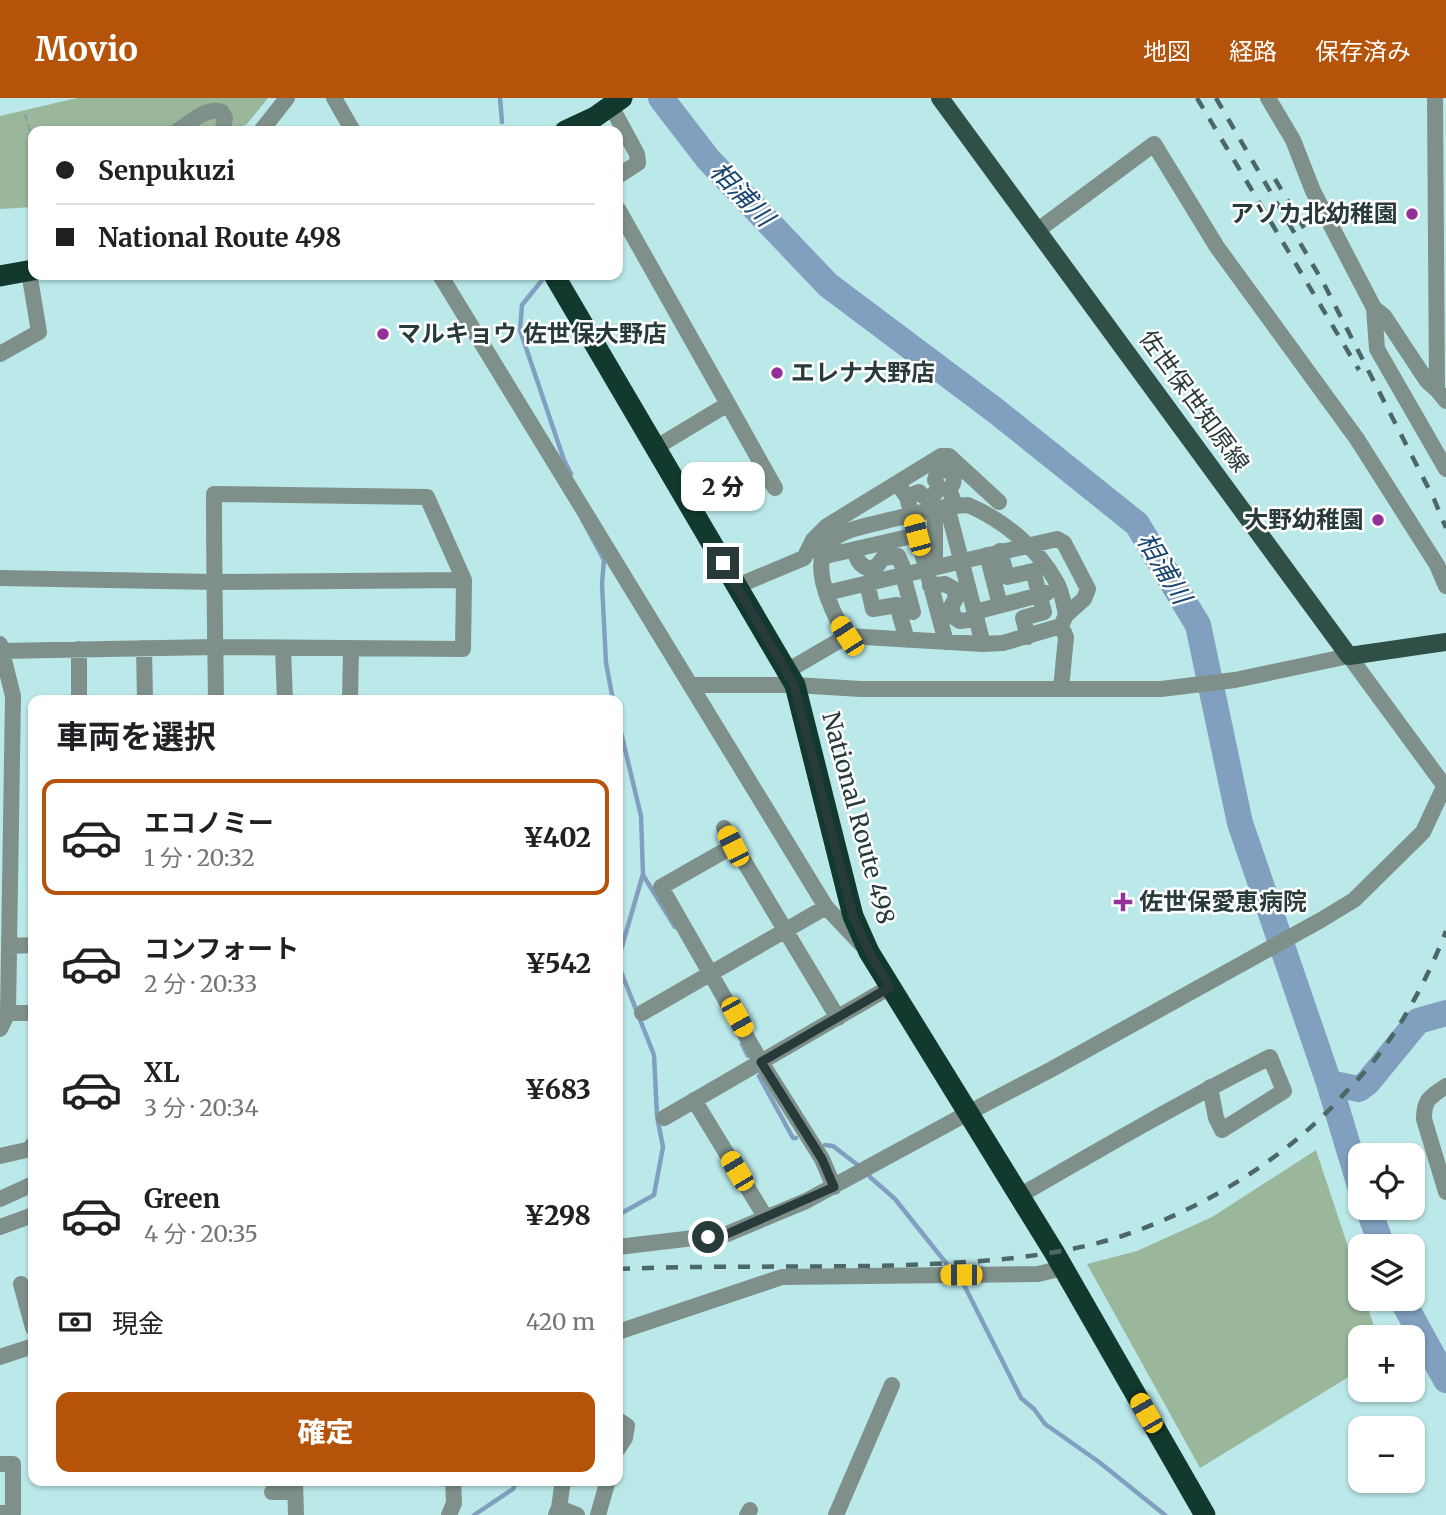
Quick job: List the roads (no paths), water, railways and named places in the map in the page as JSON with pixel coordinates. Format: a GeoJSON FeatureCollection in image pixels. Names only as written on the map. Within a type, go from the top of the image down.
{"type":"FeatureCollection","features":[{"type":"Feature","properties":{"kind":"highway"},"geometry":{"type":"LineString","coordinates":[[576,126],[617,102]]}},
{"type":"Feature","properties":{"kind":"highway"},"geometry":{"type":"LineString","coordinates":[[0,276],[28,271]]}},
{"type":"Feature","properties":{"kind":"highway","name":"National Route 498"},"geometry":{"type":"LineString","coordinates":[[557,280],[791,678],[853,916],[869,952],[1063,1268],[1205,1515]]}},
{"type":"Feature","properties":{"kind":"main road","name":"佐世保世知原線"},"geometry":{"type":"LineString","coordinates":[[940,98],[1349,656]]}},
{"type":"Feature","properties":{"kind":"main road"},"geometry":{"type":"LineString","coordinates":[[1349,656],[1446,642]]}},
{"type":"Feature","properties":{"kind":"street"},"geometry":{"type":"LineString","coordinates":[[265,126],[287,98]]}},
{"type":"Feature","properties":{"kind":"street"},"geometry":{"type":"LineString","coordinates":[[334,98],[350,126]]}},
{"type":"Feature","properties":{"kind":"street"},"geometry":{"type":"LineString","coordinates":[[1268,98],[1293,140],[1313,191],[1374,308],[1377,349],[1446,468]]}},
{"type":"Feature","properties":{"kind":"street"},"geometry":{"type":"LineString","coordinates":[[1435,98],[1442,396]]}},
{"type":"Feature","properties":{"kind":"street"},"geometry":{"type":"LineString","coordinates":[[617,102],[638,163],[623,173]]}},
{"type":"Feature","properties":{"kind":"street"},"geometry":{"type":"LineString","coordinates":[[185,126],[209,111],[216,110],[222,112],[225,118],[223,126]]}},
{"type":"Feature","properties":{"kind":"street"},"geometry":{"type":"LineString","coordinates":[[1038,230],[1154,144],[1217,247],[1357,439],[1437,565],[1446,586]]}},
{"type":"Feature","properties":{"kind":"street"},"geometry":{"type":"LineString","coordinates":[[623,218],[775,488]]}},
{"type":"Feature","properties":{"kind":"street"},"geometry":{"type":"LineString","coordinates":[[0,354],[39,332],[32,280]]}},
{"type":"Feature","properties":{"kind":"street"},"geometry":{"type":"LineString","coordinates":[[443,280],[826,907],[869,952]]}},
{"type":"Feature","properties":{"kind":"street"},"geometry":{"type":"LineString","coordinates":[[1374,308],[1384,316],[1427,381],[1442,396]]}},
{"type":"Feature","properties":{"kind":"street"},"geometry":{"type":"LineString","coordinates":[[655,448],[728,404]]}},
{"type":"Feature","properties":{"kind":"street"},"geometry":{"type":"LineString","coordinates":[[737,586],[804,558],[813,540],[827,526],[941,456],[949,456],[999,502]]}},
{"type":"Feature","properties":{"kind":"street"},"geometry":{"type":"LineString","coordinates":[[930,568],[911,515],[909,493],[922,479],[928,477],[941,485],[983,645]]}},
{"type":"Feature","properties":{"kind":"street"},"geometry":{"type":"LineString","coordinates":[[0,1029],[8,1013],[13,696],[1,649],[215,647],[463,649],[464,580],[427,497],[214,494],[215,647],[216,695]]}},
{"type":"Feature","properties":{"kind":"street"},"geometry":{"type":"LineString","coordinates":[[847,636],[834,616],[819,565],[831,541],[846,532],[945,507],[968,505],[987,513],[1028,545],[1058,584],[1066,637],[1061,689]]}},
{"type":"Feature","properties":{"kind":"street"},"geometry":{"type":"LineString","coordinates":[[945,507],[930,568],[930,586],[946,642]]}},
{"type":"Feature","properties":{"kind":"street"},"geometry":{"type":"LineString","coordinates":[[821,557],[917,535]]}},
{"type":"Feature","properties":{"kind":"street"},"geometry":{"type":"LineString","coordinates":[[791,678],[847,636],[983,645],[1028,637],[1064,620],[1084,599],[1088,589],[1064,543],[1057,539],[826,593]]}},
{"type":"Feature","properties":{"kind":"street"},"geometry":{"type":"LineString","coordinates":[[855,549],[856,558],[862,566],[869,569],[877,566],[883,558],[898,556],[915,605]]}},
{"type":"Feature","properties":{"kind":"street"},"geometry":{"type":"LineString","coordinates":[[994,553],[989,581],[1000,605]]}},
{"type":"Feature","properties":{"kind":"street"},"geometry":{"type":"LineString","coordinates":[[994,553],[1007,577],[1033,571],[1044,612],[1023,618],[1028,637]]}},
{"type":"Feature","properties":{"kind":"street"},"geometry":{"type":"LineString","coordinates":[[0,578],[215,582],[464,580]]}},
{"type":"Feature","properties":{"kind":"street"},"geometry":{"type":"LineString","coordinates":[[867,583],[873,609],[897,605],[906,640]]}},
{"type":"Feature","properties":{"kind":"street"},"geometry":{"type":"LineString","coordinates":[[930,586],[945,584],[954,589],[956,598],[951,607],[954,617],[960,621],[1000,605],[1060,590]]}},
{"type":"Feature","properties":{"kind":"street"},"geometry":{"type":"LineString","coordinates":[[144,648],[145,695]]}},
{"type":"Feature","properties":{"kind":"street"},"geometry":{"type":"LineString","coordinates":[[350,695],[351,648]]}},
{"type":"Feature","properties":{"kind":"street"},"geometry":{"type":"LineString","coordinates":[[79,649],[79,695]]}},
{"type":"Feature","properties":{"kind":"street"},"geometry":{"type":"LineString","coordinates":[[283,649],[285,695]]}},
{"type":"Feature","properties":{"kind":"street"},"geometry":{"type":"LineString","coordinates":[[623,1246],[727,1234],[834,1187],[1257,956],[1354,900],[1423,832],[1445,786],[1349,656],[1235,680],[1161,689],[861,689],[791,678],[691,685]]}},
{"type":"Feature","properties":{"kind":"street"},"geometry":{"type":"LineString","coordinates":[[724,828],[838,1017]]}},
{"type":"Feature","properties":{"kind":"street"},"geometry":{"type":"LineString","coordinates":[[733,846],[661,887],[712,972],[761,1062],[822,1159],[834,1187]]}},
{"type":"Feature","properties":{"kind":"street"},"geometry":{"type":"LineString","coordinates":[[642,1013],[826,907]]}},
{"type":"Feature","properties":{"kind":"street"},"geometry":{"type":"LineString","coordinates":[[10,946],[28,945]]}},
{"type":"Feature","properties":{"kind":"street"},"geometry":{"type":"LineString","coordinates":[[664,1118],[890,987]]}},
{"type":"Feature","properties":{"kind":"street"},"geometry":{"type":"LineString","coordinates":[[8,1013],[28,1013]]}},
{"type":"Feature","properties":{"kind":"street"},"geometry":{"type":"LineString","coordinates":[[1019,1196],[1210,1087],[1270,1056],[1284,1091],[1222,1130],[1216,1118],[1210,1087]]}},
{"type":"Feature","properties":{"kind":"street"},"geometry":{"type":"LineString","coordinates":[[1446,1086],[1428,1098],[1424,1107],[1424,1119],[1443,1173],[1446,1192]]}},
{"type":"Feature","properties":{"kind":"street"},"geometry":{"type":"LineString","coordinates":[[694,1100],[766,1218]]}},
{"type":"Feature","properties":{"kind":"street"},"geometry":{"type":"LineString","coordinates":[[0,1156],[28,1150]]}},
{"type":"Feature","properties":{"kind":"street"},"geometry":{"type":"LineString","coordinates":[[0,1199],[28,1186]]}},
{"type":"Feature","properties":{"kind":"street"},"geometry":{"type":"LineString","coordinates":[[0,1227],[28,1216]]}},
{"type":"Feature","properties":{"kind":"street"},"geometry":{"type":"LineString","coordinates":[[623,1330],[782,1277],[1038,1274],[1063,1268]]}},
{"type":"Feature","properties":{"kind":"street"},"geometry":{"type":"LineString","coordinates":[[21,1284],[28,1310]]}},
{"type":"Feature","properties":{"kind":"street"},"geometry":{"type":"LineString","coordinates":[[0,1356],[28,1348]]}},
{"type":"Feature","properties":{"kind":"street"},"geometry":{"type":"LineString","coordinates":[[836,1515],[892,1385]]}},
{"type":"Feature","properties":{"kind":"street"},"geometry":{"type":"LineString","coordinates":[[623,1423],[627,1426],[623,1441]]}},
{"type":"Feature","properties":{"kind":"street"},"geometry":{"type":"LineString","coordinates":[[0,1464],[13,1464],[13,1513],[0,1513]]}},
{"type":"Feature","properties":{"kind":"street"},"geometry":{"type":"LineString","coordinates":[[272,1492],[295,1486],[296,1515]]}},
{"type":"Feature","properties":{"kind":"street"},"geometry":{"type":"LineString","coordinates":[[449,1515],[454,1503],[453,1486]]}},
{"type":"Feature","properties":{"kind":"street"},"geometry":{"type":"LineString","coordinates":[[562,1486],[557,1511],[577,1515]]}},
{"type":"Feature","properties":{"kind":"street"},"geometry":{"type":"LineString","coordinates":[[598,1515],[606,1486]]}},
{"type":"Feature","properties":{"kind":"waterway"},"geometry":{"type":"LineString","coordinates":[[500,98],[502,122]]}},
{"type":"Feature","properties":{"kind":"waterway","name":"相浦川"},"geometry":{"type":"LineString","coordinates":[[661,98],[708,159],[828,285],[996,411],[1137,524],[1198,625],[1240,823],[1348,1146]]}},
{"type":"Feature","properties":{"kind":"waterway"},"geometry":{"type":"LineString","coordinates":[[542,280],[522,305],[520,330],[571,474]]}},
{"type":"Feature","properties":{"kind":"waterway"},"geometry":{"type":"LineString","coordinates":[[582,519],[604,560],[602,584],[606,663],[612,695]]}},
{"type":"Feature","properties":{"kind":"waterway"},"geometry":{"type":"LineString","coordinates":[[623,741],[641,816],[643,874],[623,943]]}},
{"type":"Feature","properties":{"kind":"waterway"},"geometry":{"type":"LineString","coordinates":[[643,875],[675,927]]}},
{"type":"Feature","properties":{"kind":"waterway"},"geometry":{"type":"LineString","coordinates":[[623,977],[654,1055],[657,1116],[663,1147],[654,1195],[623,1212]]}},
{"type":"Feature","properties":{"kind":"waterway"},"geometry":{"type":"LineString","coordinates":[[1329,1083],[1359,1089],[1368,1082],[1418,1021],[1446,1013]]}},
{"type":"Feature","properties":{"kind":"waterway"},"geometry":{"type":"LineString","coordinates":[[742,1044],[748,1056]]}},
{"type":"Feature","properties":{"kind":"waterway"},"geometry":{"type":"LineString","coordinates":[[759,1076],[793,1138],[796,1138]]}},
{"type":"Feature","properties":{"kind":"waterway"},"geometry":{"type":"LineString","coordinates":[[825,1145],[833,1146],[859,1166]]}},
{"type":"Feature","properties":{"kind":"waterway"},"geometry":{"type":"LineString","coordinates":[[870,1177],[895,1199],[946,1263]]}},
{"type":"Feature","properties":{"kind":"waterway","name":"相浦川"},"geometry":{"type":"LineString","coordinates":[[1372,1220],[1378,1234]]}},
{"type":"Feature","properties":{"kind":"waterway"},"geometry":{"type":"LineString","coordinates":[[963,1283],[1021,1398],[1045,1424],[1099,1462],[1165,1515]]}},
{"type":"Feature","properties":{"kind":"waterway","name":"相浦川"},"geometry":{"type":"LineString","coordinates":[[1408,1311],[1446,1380]]}},
{"type":"Feature","properties":{"kind":"waterway"},"geometry":{"type":"LineString","coordinates":[[474,1515],[514,1486]]}},
{"type":"Feature","properties":{"kind":"railway"},"geometry":{"type":"LineString","coordinates":[[1197,98],[1359,370]]}},
{"type":"Feature","properties":{"kind":"railway"},"geometry":{"type":"LineString","coordinates":[[1216,98],[1324,284],[1434,499],[1446,528]]}},
{"type":"Feature","properties":{"kind":"railway"},"geometry":{"type":"LineString","coordinates":[[1275,179],[1304,228]]}},
{"type":"Feature","properties":{"kind":"railway"},"geometry":{"type":"LineString","coordinates":[[623,1269],[872,1266],[989,1260],[1070,1249],[1122,1236],[1152,1225],[1237,1182],[1289,1145],[1336,1103],[1380,1053],[1402,1020],[1431,967],[1446,931]]}},
{"type":"Feature","properties":{"kind":"place","name":"アソカ北幼稚園"},"geometry":{"type":"Point","coordinates":[1412,214]}},
{"type":"Feature","properties":{"kind":"place","name":"マルキョウ 佐世保大野店"},"geometry":{"type":"Point","coordinates":[383,334]}},
{"type":"Feature","properties":{"kind":"place","name":"エレナ大野店"},"geometry":{"type":"Point","coordinates":[777,373]}},
{"type":"Feature","properties":{"kind":"place","name":"大野幼稚園"},"geometry":{"type":"Point","coordinates":[1378,520]}},
{"type":"Feature","properties":{"kind":"place","name":"佐世保愛恵病院"},"geometry":{"type":"Point","coordinates":[1123,902]}}]}
